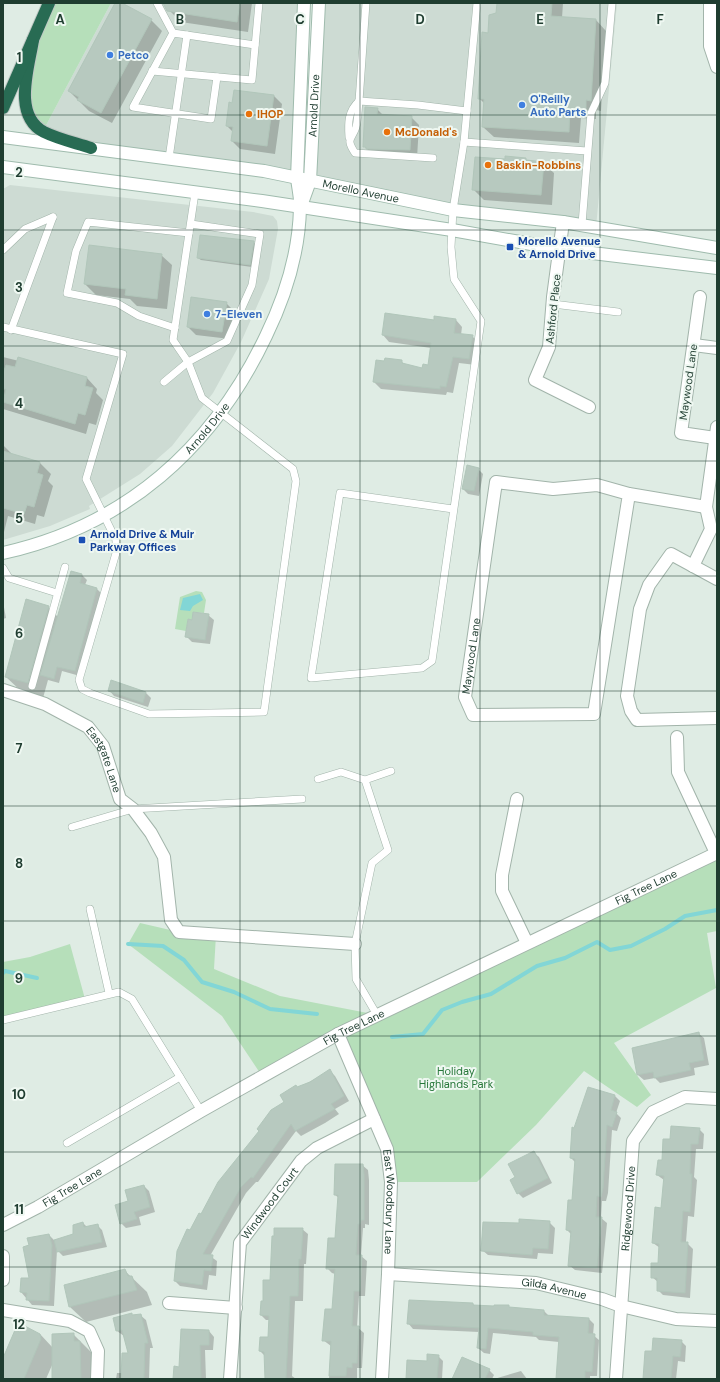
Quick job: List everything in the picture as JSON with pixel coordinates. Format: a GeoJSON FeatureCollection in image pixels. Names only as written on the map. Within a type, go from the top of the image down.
{"type":"FeatureCollection","features":[{"type":"Feature","properties":{"kind":"highway"},"geometry":{"type":"LineString","coordinates":[[3,108],[49,3]]}},
{"type":"Feature","properties":{"kind":"highway"},"geometry":{"type":"LineString","coordinates":[[34,40],[24,86],[25,104],[32,121],[43,131],[91,148]]}},
{"type":"Feature","properties":{"kind":"street","name":"Arnold Drive"},"geometry":{"type":"LineString","coordinates":[[3,553],[52,539],[104,516],[132,498],[180,460],[222,412],[255,360],[278,312],[297,240],[300,207],[297,178],[304,3]]}},
{"type":"Feature","properties":{"kind":"street","name":"Arnold Drive"},"geometry":{"type":"LineString","coordinates":[[300,207],[310,181],[319,3]]}},
{"type":"Feature","properties":{"kind":"street"},"geometry":{"type":"LineString","coordinates":[[710,3],[710,46],[717,67]]}},
{"type":"Feature","properties":{"kind":"street","name":"Morello Avenue"},"geometry":{"type":"LineString","coordinates":[[3,137],[264,171],[453,210],[582,224],[717,248]]}},
{"type":"Feature","properties":{"kind":"street","name":"Morello Avenue"},"geometry":{"type":"LineString","coordinates":[[3,167],[300,207],[452,230],[559,250],[717,268]]}},
{"type":"Feature","properties":{"kind":"street","name":"Ashford Place"},"geometry":{"type":"LineString","coordinates":[[563,222],[549,347],[535,380],[589,407]]}},
{"type":"Feature","properties":{"kind":"street","name":"Maywood Lane"},"geometry":{"type":"LineString","coordinates":[[693,566],[711,529],[706,507],[714,477],[716,432],[681,433],[700,297]]}},
{"type":"Feature","properties":{"kind":"street"},"geometry":{"type":"LineString","coordinates":[[694,345],[717,348]]}},
{"type":"Feature","properties":{"kind":"street","name":"Maywood Lane"},"geometry":{"type":"LineString","coordinates":[[629,494],[594,714],[473,715],[466,697],[496,482],[553,489],[597,485],[629,494],[706,507]]}},
{"type":"Feature","properties":{"kind":"street"},"geometry":{"type":"LineString","coordinates":[[717,579],[671,554],[649,585],[640,609],[627,696],[632,712],[637,720],[717,718]]}},
{"type":"Feature","properties":{"kind":"street","name":"Eastgate Lane"},"geometry":{"type":"LineString","coordinates":[[3,690],[45,704],[88,727],[103,746],[120,799],[133,809],[151,832],[164,858],[171,920],[179,932],[355,944]]}},
{"type":"Feature","properties":{"kind":"street"},"geometry":{"type":"LineString","coordinates":[[677,737],[678,772],[716,853]]}},
{"type":"Feature","properties":{"kind":"street"},"geometry":{"type":"LineString","coordinates":[[517,800],[502,875],[502,891],[527,943]]}},
{"type":"Feature","properties":{"kind":"street","name":"Fig Tree Lane"},"geometry":{"type":"LineString","coordinates":[[3,1225],[38,1208],[201,1111],[338,1034],[716,853]]}},
{"type":"Feature","properties":{"kind":"street","name":"East Woodbury Lane"},"geometry":{"type":"LineString","coordinates":[[338,1034],[387,1149],[391,1182],[388,1274],[382,1379]]}},
{"type":"Feature","properties":{"kind":"street","name":"Ridgewood Drive"},"geometry":{"type":"LineString","coordinates":[[616,1379],[633,1141],[653,1112],[685,1097],[717,1099]]}},
{"type":"Feature","properties":{"kind":"street","name":"Windwood Court"},"geometry":{"type":"LineString","coordinates":[[230,1379],[240,1243],[301,1161],[317,1148],[374,1119]]}},
{"type":"Feature","properties":{"kind":"street"},"geometry":{"type":"LineString","coordinates":[[3,1256],[3,1280]]}},
{"type":"Feature","properties":{"kind":"street","name":"Gilda Avenue"},"geometry":{"type":"LineString","coordinates":[[388,1274],[536,1283],[676,1319],[717,1321]]}},
{"type":"Feature","properties":{"kind":"street"},"geometry":{"type":"LineString","coordinates":[[169,1303],[236,1308]]}},
{"type":"Feature","properties":{"kind":"street"},"geometry":{"type":"LineString","coordinates":[[3,1310],[70,1321],[89,1331],[98,1351],[97,1379]]}},
{"type":"Feature","properties":{"kind":"lane"},"geometry":{"type":"LineString","coordinates":[[157,3],[173,33]]}},
{"type":"Feature","properties":{"kind":"lane"},"geometry":{"type":"LineString","coordinates":[[152,71],[252,80],[259,3]]}},
{"type":"Feature","properties":{"kind":"lane"},"geometry":{"type":"LineString","coordinates":[[366,3],[359,101],[355,128],[350,137],[350,145],[355,152],[433,158]]}},
{"type":"Feature","properties":{"kind":"lane"},"geometry":{"type":"LineString","coordinates":[[453,509],[340,492],[311,678],[422,668],[432,661],[481,321],[454,279],[451,247],[453,210],[464,142],[477,3]]}},
{"type":"Feature","properties":{"kind":"lane"},"geometry":{"type":"LineString","coordinates":[[582,224],[591,113],[605,83],[612,3]]}},
{"type":"Feature","properties":{"kind":"lane"},"geometry":{"type":"LineString","coordinates":[[173,33],[255,45]]}},
{"type":"Feature","properties":{"kind":"lane"},"geometry":{"type":"LineString","coordinates":[[173,33],[133,107],[211,119],[217,77]]}},
{"type":"Feature","properties":{"kind":"lane"},"geometry":{"type":"LineString","coordinates":[[169,158],[187,35]]}},
{"type":"Feature","properties":{"kind":"lane"},"geometry":{"type":"LineString","coordinates":[[359,101],[418,105],[467,111]]}},
{"type":"Feature","properties":{"kind":"lane"},"geometry":{"type":"LineString","coordinates":[[464,142],[587,151]]}},
{"type":"Feature","properties":{"kind":"lane"},"geometry":{"type":"LineString","coordinates":[[3,327],[123,354],[86,479],[116,540],[116,553],[79,680],[82,689],[149,714],[264,712],[296,481],[293,469],[222,412],[202,398],[188,362],[173,340],[195,193]]}},
{"type":"Feature","properties":{"kind":"lane"},"geometry":{"type":"LineString","coordinates":[[3,250],[25,229],[53,217],[11,330]]}},
{"type":"Feature","properties":{"kind":"lane"},"geometry":{"type":"LineString","coordinates":[[175,328],[139,316],[117,304],[67,293],[76,251],[88,222],[189,233]]}},
{"type":"Feature","properties":{"kind":"lane"},"geometry":{"type":"LineString","coordinates":[[164,382],[188,362],[227,341],[252,284],[260,234],[191,224]]}},
{"type":"Feature","properties":{"kind":"lane"},"geometry":{"type":"LineString","coordinates":[[553,304],[618,312]]}},
{"type":"Feature","properties":{"kind":"lane"},"geometry":{"type":"LineString","coordinates":[[32,686],[65,567]]}},
{"type":"Feature","properties":{"kind":"lane"},"geometry":{"type":"LineString","coordinates":[[3,568],[9,578],[57,593]]}},
{"type":"Feature","properties":{"kind":"lane"},"geometry":{"type":"LineString","coordinates":[[318,779],[341,772],[365,780],[392,772]]}},
{"type":"Feature","properties":{"kind":"lane"},"geometry":{"type":"LineString","coordinates":[[365,780],[388,850],[372,863],[355,944],[356,979],[378,1015]]}},
{"type":"Feature","properties":{"kind":"lane"},"geometry":{"type":"LineString","coordinates":[[72,827],[133,809],[302,799]]}},
{"type":"Feature","properties":{"kind":"lane"},"geometry":{"type":"LineString","coordinates":[[90,909],[109,993]]}},
{"type":"Feature","properties":{"kind":"lane"},"geometry":{"type":"LineString","coordinates":[[3,1020],[109,993],[119,992],[132,999],[201,1111]]}},
{"type":"Feature","properties":{"kind":"lane"},"geometry":{"type":"LineString","coordinates":[[67,1143],[180,1077]]}},
{"type":"Feature","properties":{"kind":"shaded area"},"geometry":{"type":"Polygon","coordinates":[[[111,3],[304,3],[297,178],[91,148],[43,131],[111,3]]]}},
{"type":"Feature","properties":{"kind":"shaded area"},"geometry":{"type":"Polygon","coordinates":[[[319,3],[617,3],[596,227],[310,181],[319,3]]]}},
{"type":"Feature","properties":{"kind":"shaded area"},"geometry":{"type":"Polygon","coordinates":[[[10,185],[253,212],[273,216],[277,221],[278,229],[269,279],[241,342],[213,393],[172,446],[140,474],[89,506],[90,509],[50,526],[3,540],[3,189],[10,185]]]}},
{"type":"Feature","properties":{"kind":"green space"},"geometry":{"type":"Polygon","coordinates":[[[49,3],[111,3],[43,131],[32,121],[29,70],[49,3]]]}},
{"type":"Feature","properties":{"kind":"green space"},"geometry":{"type":"Polygon","coordinates":[[[196,591],[202,592],[206,600],[204,613],[194,612],[192,620],[188,619],[186,631],[175,629],[180,597],[196,591]]]}},
{"type":"Feature","properties":{"kind":"green space","name":"Holiday Highlands Park"},"geometry":{"type":"Polygon","coordinates":[[[717,853],[717,931],[707,933],[716,988],[614,1043],[651,1095],[637,1107],[584,1071],[536,1125],[477,1182],[391,1182],[387,1149],[338,1034],[262,1076],[222,1016],[128,944],[140,923],[179,932],[216,935],[214,969],[280,996],[378,1015],[717,853]]]}},
{"type":"Feature","properties":{"kind":"green space"},"geometry":{"type":"Polygon","coordinates":[[[70,944],[85,999],[3,1020],[3,962],[30,957],[70,944]]]}},
{"type":"Feature","properties":{"kind":"water"},"geometry":{"type":"Polygon","coordinates":[[[200,594],[203,600],[193,606],[190,611],[180,610],[183,598],[200,594]]]}},
{"type":"Feature","properties":{"kind":"building","name":"Petco"},"geometry":{"type":"Polygon","coordinates":[[[115,3],[122,3],[152,19],[101,113],[77,100],[79,97],[68,91],[115,3]]]}},
{"type":"Feature","properties":{"kind":"building"},"geometry":{"type":"Polygon","coordinates":[[[163,3],[240,3],[237,22],[167,11],[163,3]]]}},
{"type":"Feature","properties":{"kind":"building"},"geometry":{"type":"Polygon","coordinates":[[[497,3],[552,3],[551,16],[596,19],[591,101],[586,100],[586,109],[570,108],[569,132],[482,127],[484,99],[478,99],[482,32],[488,33],[489,15],[496,13],[497,3]]]}},
{"type":"Feature","properties":{"kind":"building","name":"IHOP"},"geometry":{"type":"Polygon","coordinates":[[[234,90],[274,95],[267,146],[231,141],[233,127],[226,126],[229,102],[232,103],[234,90]]]}},
{"type":"Feature","properties":{"kind":"building","name":"McDonald's"},"geometry":{"type":"Polygon","coordinates":[[[365,107],[378,108],[377,114],[412,116],[410,150],[366,149],[366,147],[363,147],[365,107]]]}},
{"type":"Feature","properties":{"kind":"building"},"geometry":{"type":"Polygon","coordinates":[[[505,156],[526,158],[526,160],[544,162],[541,195],[472,190],[475,157],[505,159],[505,156]]]}},
{"type":"Feature","properties":{"kind":"building"},"geometry":{"type":"Polygon","coordinates":[[[200,235],[254,241],[250,265],[197,258],[200,235]]]}},
{"type":"Feature","properties":{"kind":"building"},"geometry":{"type":"Polygon","coordinates":[[[89,245],[162,254],[157,299],[125,295],[126,289],[84,284],[89,245]]]}},
{"type":"Feature","properties":{"kind":"building","name":"7-Eleven"},"geometry":{"type":"Polygon","coordinates":[[[191,297],[227,302],[222,332],[187,327],[191,297]]]}},
{"type":"Feature","properties":{"kind":"building"},"geometry":{"type":"Polygon","coordinates":[[[385,313],[434,320],[434,316],[456,319],[454,333],[473,335],[469,359],[453,357],[446,387],[440,386],[440,389],[373,382],[376,360],[384,361],[385,358],[402,360],[402,363],[422,368],[423,364],[428,365],[431,343],[382,335],[385,313]]]}},
{"type":"Feature","properties":{"kind":"building"},"geometry":{"type":"Polygon","coordinates":[[[18,357],[87,377],[85,386],[93,388],[85,415],[78,413],[75,424],[3,402],[6,389],[3,389],[3,373],[6,365],[15,367],[18,357]]]}},
{"type":"Feature","properties":{"kind":"building"},"geometry":{"type":"Polygon","coordinates":[[[3,451],[40,462],[37,473],[43,475],[34,507],[27,505],[24,514],[3,508],[3,451]]]}},
{"type":"Feature","properties":{"kind":"building"},"geometry":{"type":"Polygon","coordinates":[[[467,465],[479,468],[474,491],[462,489],[467,465]]]}},
{"type":"Feature","properties":{"kind":"building"},"geometry":{"type":"Polygon","coordinates":[[[71,571],[82,574],[80,583],[97,588],[75,671],[57,667],[54,679],[40,675],[71,571]]]}},
{"type":"Feature","properties":{"kind":"building"},"geometry":{"type":"Polygon","coordinates":[[[26,599],[49,606],[28,683],[5,677],[26,599]]]}},
{"type":"Feature","properties":{"kind":"building"},"geometry":{"type":"Polygon","coordinates":[[[193,612],[209,614],[205,640],[185,637],[188,619],[192,620],[193,612]]]}},
{"type":"Feature","properties":{"kind":"building"},"geometry":{"type":"Polygon","coordinates":[[[111,680],[146,692],[143,703],[108,691],[111,680]]]}},
{"type":"Feature","properties":{"kind":"building"},"geometry":{"type":"Polygon","coordinates":[[[699,1032],[704,1060],[689,1063],[691,1070],[654,1078],[653,1072],[637,1075],[632,1048],[699,1032]]]}},
{"type":"Feature","properties":{"kind":"building"},"geometry":{"type":"Polygon","coordinates":[[[330,1069],[344,1096],[331,1104],[335,1109],[295,1131],[291,1124],[253,1178],[251,1177],[241,1187],[203,1254],[213,1255],[211,1271],[204,1270],[202,1285],[174,1281],[177,1251],[187,1229],[190,1230],[199,1213],[201,1214],[218,1182],[259,1131],[257,1129],[271,1110],[284,1102],[280,1095],[296,1085],[297,1087],[310,1082],[330,1069]]]}},
{"type":"Feature","properties":{"kind":"building"},"geometry":{"type":"Polygon","coordinates":[[[588,1087],[615,1095],[611,1110],[617,1112],[612,1127],[607,1125],[603,1188],[601,1197],[597,1196],[596,1217],[602,1217],[597,1268],[568,1266],[571,1231],[566,1230],[568,1200],[572,1200],[575,1159],[570,1158],[572,1127],[574,1128],[588,1087]]]}},
{"type":"Feature","properties":{"kind":"building"},"geometry":{"type":"Polygon","coordinates":[[[671,1126],[700,1128],[698,1144],[691,1144],[690,1174],[692,1174],[690,1212],[683,1211],[681,1242],[688,1242],[685,1293],[657,1291],[657,1278],[651,1278],[651,1263],[658,1263],[659,1244],[652,1243],[655,1207],[661,1208],[664,1176],[656,1175],[658,1160],[662,1160],[663,1139],[670,1139],[671,1126]]]}},
{"type":"Feature","properties":{"kind":"building"},"geometry":{"type":"Polygon","coordinates":[[[534,1151],[548,1178],[517,1194],[510,1180],[515,1177],[508,1164],[534,1151]]]}},
{"type":"Feature","properties":{"kind":"building"},"geometry":{"type":"Polygon","coordinates":[[[335,1164],[363,1164],[364,1174],[364,1220],[361,1220],[360,1224],[358,1224],[356,1255],[362,1255],[360,1291],[354,1291],[352,1326],[359,1326],[357,1363],[352,1363],[352,1368],[347,1367],[346,1376],[329,1376],[331,1341],[322,1341],[325,1309],[332,1309],[335,1269],[326,1269],[328,1238],[335,1238],[338,1195],[334,1195],[335,1164]]]}},
{"type":"Feature","properties":{"kind":"building"},"geometry":{"type":"Polygon","coordinates":[[[144,1185],[150,1207],[134,1212],[137,1219],[120,1224],[115,1205],[128,1201],[125,1190],[144,1185]]]}},
{"type":"Feature","properties":{"kind":"building"},"geometry":{"type":"Polygon","coordinates":[[[519,1219],[550,1221],[548,1249],[533,1248],[532,1255],[481,1251],[483,1222],[519,1223],[519,1219]]]}},
{"type":"Feature","properties":{"kind":"building"},"geometry":{"type":"Polygon","coordinates":[[[83,1222],[84,1227],[98,1224],[102,1242],[57,1252],[54,1240],[73,1234],[73,1225],[83,1222]]]}},
{"type":"Feature","properties":{"kind":"building"},"geometry":{"type":"Polygon","coordinates":[[[274,1228],[303,1228],[301,1259],[299,1259],[298,1296],[290,1296],[286,1379],[265,1379],[264,1352],[259,1351],[260,1337],[268,1337],[269,1316],[260,1315],[261,1301],[263,1301],[263,1280],[270,1280],[272,1236],[274,1236],[274,1228]]]}},
{"type":"Feature","properties":{"kind":"building"},"geometry":{"type":"Polygon","coordinates":[[[49,1234],[52,1245],[49,1301],[26,1300],[27,1293],[20,1292],[21,1278],[29,1278],[23,1247],[29,1245],[27,1238],[49,1234]]]}},
{"type":"Feature","properties":{"kind":"building"},"geometry":{"type":"Polygon","coordinates":[[[125,1269],[128,1276],[132,1276],[137,1290],[69,1307],[64,1285],[125,1269]]]}},
{"type":"Feature","properties":{"kind":"building"},"geometry":{"type":"Polygon","coordinates":[[[409,1300],[473,1303],[473,1305],[509,1305],[509,1307],[544,1310],[544,1315],[589,1318],[588,1333],[595,1334],[592,1372],[585,1371],[585,1379],[556,1379],[559,1337],[533,1335],[533,1332],[488,1328],[486,1349],[477,1348],[479,1328],[407,1324],[409,1300]]]}},
{"type":"Feature","properties":{"kind":"building"},"geometry":{"type":"Polygon","coordinates":[[[132,1313],[132,1315],[141,1314],[148,1343],[145,1343],[144,1379],[121,1379],[122,1353],[128,1353],[122,1330],[116,1331],[113,1318],[132,1313]]]}},
{"type":"Feature","properties":{"kind":"building"},"geometry":{"type":"Polygon","coordinates":[[[23,1325],[40,1334],[41,1339],[24,1379],[3,1379],[3,1358],[15,1330],[20,1332],[23,1325]]]}},
{"type":"Feature","properties":{"kind":"building"},"geometry":{"type":"Polygon","coordinates":[[[181,1329],[209,1330],[209,1345],[200,1345],[201,1379],[173,1379],[174,1366],[179,1367],[181,1329]]]}},
{"type":"Feature","properties":{"kind":"building"},"geometry":{"type":"Polygon","coordinates":[[[74,1333],[74,1341],[80,1341],[81,1379],[52,1379],[52,1334],[74,1333]]]}},
{"type":"Feature","properties":{"kind":"building"},"geometry":{"type":"Polygon","coordinates":[[[653,1338],[682,1340],[680,1357],[673,1356],[671,1379],[643,1379],[645,1351],[652,1351],[653,1338]]]}},
{"type":"Feature","properties":{"kind":"building"},"geometry":{"type":"Polygon","coordinates":[[[427,1354],[439,1355],[437,1379],[406,1379],[407,1360],[427,1361],[427,1354]]]}},
{"type":"Feature","properties":{"kind":"building"},"geometry":{"type":"Polygon","coordinates":[[[462,1357],[490,1369],[485,1379],[452,1379],[462,1357]]]}},
{"type":"Feature","properties":{"kind":"waterway"},"geometry":{"type":"LineString","coordinates":[[392,1037],[423,1034],[442,1010],[462,1002],[491,994],[537,966],[565,958],[597,942],[610,950],[631,946],[665,929],[685,916],[717,910]]}},
{"type":"Feature","properties":{"kind":"waterway"},"geometry":{"type":"LineString","coordinates":[[128,944],[163,946],[184,960],[202,982],[234,992],[270,1009],[317,1014]]}},
{"type":"Feature","properties":{"kind":"waterway"},"geometry":{"type":"LineString","coordinates":[[3,973],[5,971],[37,978]]}},
{"type":"Feature","properties":{"kind":"place","name":"Petco"},"geometry":{"type":"Point","coordinates":[110,55]}},
{"type":"Feature","properties":{"kind":"place","name":"O'Reilly Auto Parts"},"geometry":{"type":"Point","coordinates":[522,105]}},
{"type":"Feature","properties":{"kind":"place","name":"IHOP"},"geometry":{"type":"Point","coordinates":[249,114]}},
{"type":"Feature","properties":{"kind":"place","name":"McDonald's"},"geometry":{"type":"Point","coordinates":[387,132]}},
{"type":"Feature","properties":{"kind":"place","name":"Baskin-Robbins"},"geometry":{"type":"Point","coordinates":[488,165]}},
{"type":"Feature","properties":{"kind":"place","name":"Morello Avenue & Arnold Drive"},"geometry":{"type":"Point","coordinates":[510,247]}},
{"type":"Feature","properties":{"kind":"place","name":"7-Eleven"},"geometry":{"type":"Point","coordinates":[207,314]}},
{"type":"Feature","properties":{"kind":"place","name":"Arnold Drive & Muir Parkway Offices"},"geometry":{"type":"Point","coordinates":[82,540]}}]}
